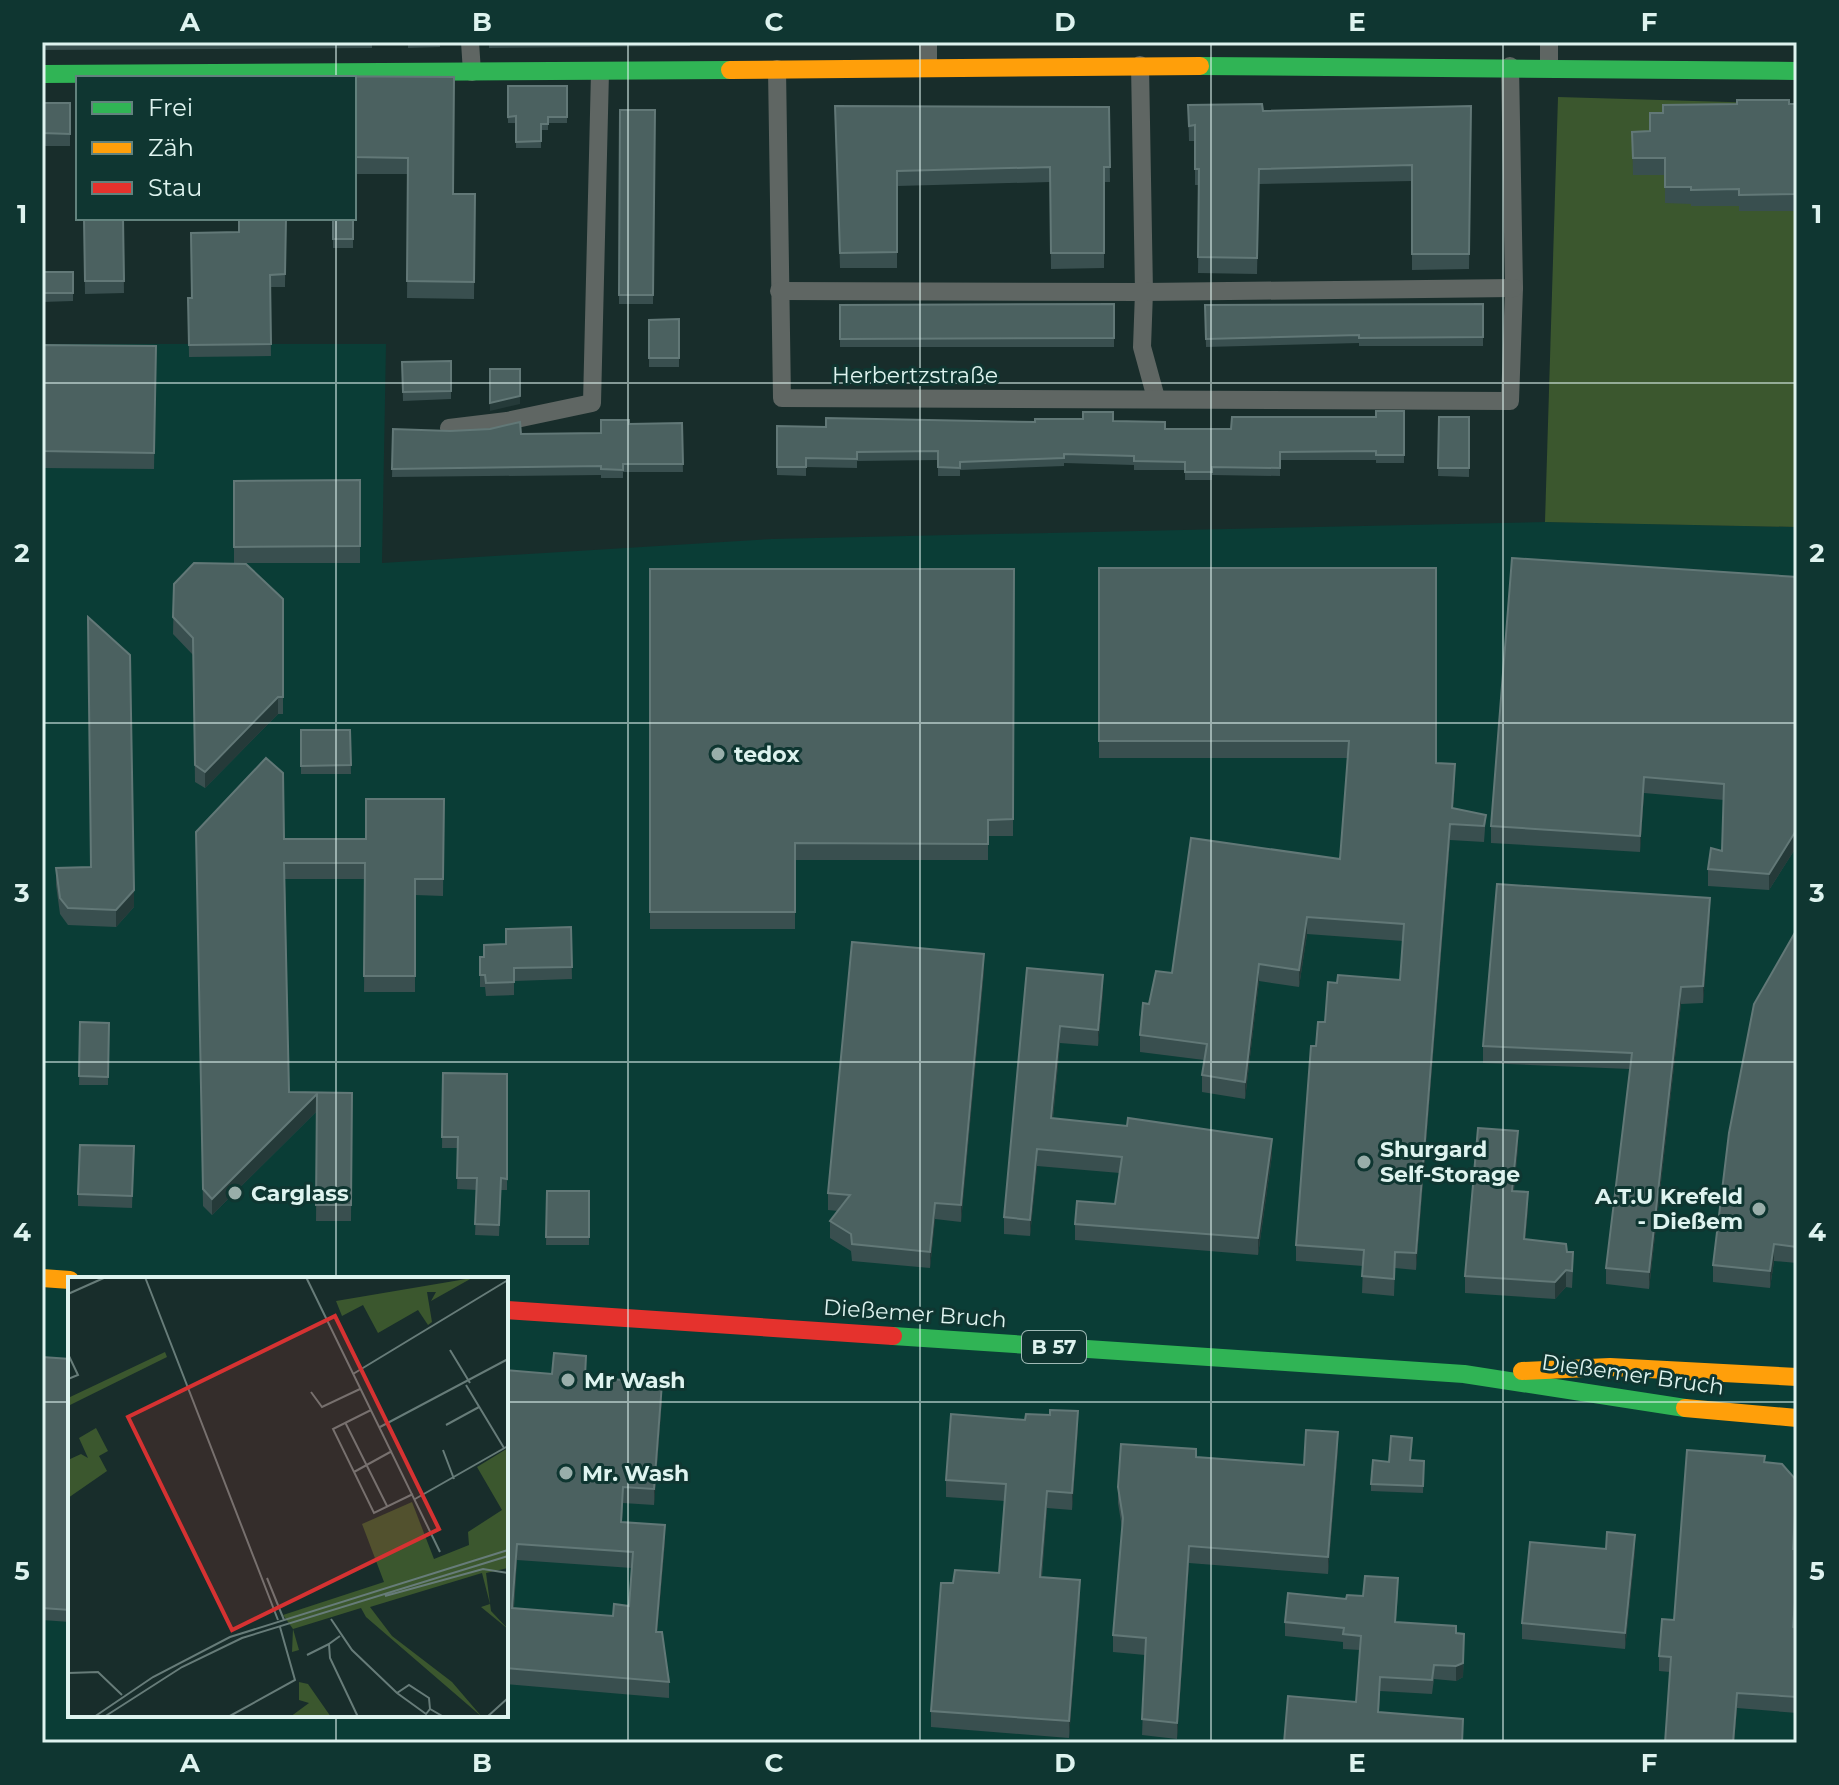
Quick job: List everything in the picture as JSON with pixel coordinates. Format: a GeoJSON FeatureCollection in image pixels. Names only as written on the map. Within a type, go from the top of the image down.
{"type":"FeatureCollection","features":[{"type":"Feature","properties":{"kind":"street"},"geometry":{"type":"LineString","coordinates":[[470,42],[472,72]]}},
{"type":"Feature","properties":{"kind":"street"},"geometry":{"type":"LineString","coordinates":[[928,42],[928,66]]}},
{"type":"Feature","properties":{"kind":"street"},"geometry":{"type":"LineString","coordinates":[[1549,42],[1549,68]]}},
{"type":"Feature","properties":{"kind":"street"},"geometry":{"type":"LineString","coordinates":[[42,74],[600,72],[1140,65],[1797,71]]}},
{"type":"Feature","properties":{"kind":"street"},"geometry":{"type":"LineString","coordinates":[[1140,65],[1142,347],[1156,398]]}},
{"type":"Feature","properties":{"kind":"street","name":"Herbertzstraße"},"geometry":{"type":"LineString","coordinates":[[777,69],[782,398],[1510,401],[1514,288],[1510,66]]}},
{"type":"Feature","properties":{"kind":"street"},"geometry":{"type":"LineString","coordinates":[[449,428],[507,421],[592,403],[600,72]]}},
{"type":"Feature","properties":{"kind":"street"},"geometry":{"type":"LineString","coordinates":[[779,291],[1144,292],[1514,288]]}},
{"type":"Feature","properties":{"kind":"street"},"geometry":{"type":"LineString","coordinates":[[42,1278],[68,1280]]}},
{"type":"Feature","properties":{"kind":"street","name":"Dießemer Bruch"},"geometry":{"type":"LineString","coordinates":[[508,1310],[1464,1374],[1666,1406],[1797,1418]]}},
{"type":"Feature","properties":{"kind":"street","name":"Dießemer Bruch"},"geometry":{"type":"LineString","coordinates":[[1464,1374],[1610,1367],[1797,1377]]}},
{"type":"Feature","properties":{"kind":"shaded area"},"geometry":{"type":"Polygon","coordinates":[[[1558,97],[1797,104],[1797,527],[1545,522],[1558,97]]]}},
{"type":"Feature","properties":{"kind":"shaded area"},"geometry":{"type":"Polygon","coordinates":[[[42,344],[386,344],[382,563],[772,539],[1545,522],[1797,527],[1797,1743],[42,1743],[42,344]]]}},
{"type":"Feature","properties":{"kind":"building"},"geometry":{"type":"Polygon","coordinates":[[[356,76],[454,77],[453,194],[475,194],[474,282],[407,281],[408,158],[356,157],[356,76]]]}},
{"type":"Feature","properties":{"kind":"building"},"geometry":{"type":"Polygon","coordinates":[[[508,86],[567,86],[567,117],[548,117],[548,124],[541,124],[541,141],[516,142],[516,116],[508,117],[508,86]]]}},
{"type":"Feature","properties":{"kind":"building"},"geometry":{"type":"Polygon","coordinates":[[[1737,100],[1789,100],[1789,104],[1797,104],[1797,194],[1739,195],[1739,189],[1665,187],[1665,158],[1633,158],[1632,132],[1650,131],[1650,113],[1663,113],[1663,105],[1737,104],[1737,100]]]}},
{"type":"Feature","properties":{"kind":"building"},"geometry":{"type":"Polygon","coordinates":[[[42,103],[70,103],[70,134],[42,133],[42,103]]]}},
{"type":"Feature","properties":{"kind":"building"},"geometry":{"type":"Polygon","coordinates":[[[1262,104],[1263,111],[1471,106],[1469,254],[1412,254],[1412,165],[1259,169],[1257,258],[1198,257],[1199,169],[1195,169],[1195,125],[1189,126],[1188,105],[1262,104]]]}},
{"type":"Feature","properties":{"kind":"building"},"geometry":{"type":"Polygon","coordinates":[[[835,106],[1109,107],[1110,167],[1104,167],[1104,253],[1051,253],[1050,167],[897,171],[897,252],[840,253],[835,106]]]}},
{"type":"Feature","properties":{"kind":"building"},"geometry":{"type":"Polygon","coordinates":[[[620,110],[655,110],[653,295],[619,295],[620,110]]]}},
{"type":"Feature","properties":{"kind":"building"},"geometry":{"type":"Polygon","coordinates":[[[84,220],[123,220],[124,281],[85,281],[84,220]]]}},
{"type":"Feature","properties":{"kind":"building"},"geometry":{"type":"Polygon","coordinates":[[[239,220],[286,220],[285,274],[270,275],[271,344],[189,345],[191,233],[239,232],[239,220]]]}},
{"type":"Feature","properties":{"kind":"building"},"geometry":{"type":"Polygon","coordinates":[[[333,220],[353,220],[353,239],[333,239],[333,220]]]}},
{"type":"Feature","properties":{"kind":"building"},"geometry":{"type":"Polygon","coordinates":[[[42,272],[73,272],[73,293],[42,293],[42,272]]]}},
{"type":"Feature","properties":{"kind":"building"},"geometry":{"type":"Polygon","coordinates":[[[1114,304],[1114,338],[840,339],[840,305],[1114,304]]]}},
{"type":"Feature","properties":{"kind":"building"},"geometry":{"type":"Polygon","coordinates":[[[1483,304],[1483,337],[1359,338],[1359,335],[1206,339],[1205,305],[1483,304]]]}},
{"type":"Feature","properties":{"kind":"building"},"geometry":{"type":"Polygon","coordinates":[[[679,319],[679,358],[649,358],[649,320],[679,319]]]}},
{"type":"Feature","properties":{"kind":"building"},"geometry":{"type":"Polygon","coordinates":[[[42,345],[156,346],[154,453],[42,451],[42,345]]]}},
{"type":"Feature","properties":{"kind":"building"},"geometry":{"type":"Polygon","coordinates":[[[451,361],[451,391],[403,392],[402,362],[451,361]]]}},
{"type":"Feature","properties":{"kind":"building"},"geometry":{"type":"Polygon","coordinates":[[[490,369],[520,369],[520,396],[490,403],[490,369]]]}},
{"type":"Feature","properties":{"kind":"building"},"geometry":{"type":"Polygon","coordinates":[[[1376,411],[1404,411],[1404,455],[1376,455],[1376,451],[1280,452],[1280,468],[1212,467],[1212,472],[1185,472],[1185,462],[1134,461],[1134,456],[1064,454],[1064,458],[960,462],[960,468],[938,467],[938,451],[857,452],[857,459],[806,458],[806,467],[777,467],[777,426],[826,427],[826,418],[1035,422],[1035,419],[1083,419],[1083,412],[1113,412],[1113,421],[1165,422],[1165,429],[1231,429],[1232,417],[1376,417],[1376,411]]]}},
{"type":"Feature","properties":{"kind":"building"},"geometry":{"type":"Polygon","coordinates":[[[1439,417],[1469,417],[1469,468],[1438,468],[1439,417]]]}},
{"type":"Feature","properties":{"kind":"building"},"geometry":{"type":"Polygon","coordinates":[[[601,420],[629,420],[629,424],[682,423],[683,464],[623,464],[623,470],[601,469],[601,466],[392,469],[393,429],[490,429],[520,422],[521,434],[601,433],[601,420]]]}},
{"type":"Feature","properties":{"kind":"building"},"geometry":{"type":"Polygon","coordinates":[[[360,480],[360,546],[234,547],[234,481],[360,480]]]}},
{"type":"Feature","properties":{"kind":"building"},"geometry":{"type":"Polygon","coordinates":[[[1512,558],[1797,577],[1797,829],[1769,874],[1708,869],[1711,848],[1722,851],[1724,784],[1644,777],[1640,836],[1491,826],[1512,558]]]}},
{"type":"Feature","properties":{"kind":"building"},"geometry":{"type":"Polygon","coordinates":[[[194,563],[246,564],[283,599],[283,697],[278,697],[205,772],[195,765],[193,638],[173,617],[174,584],[194,563]]]}},
{"type":"Feature","properties":{"kind":"building"},"geometry":{"type":"Polygon","coordinates":[[[1099,568],[1436,568],[1436,763],[1455,764],[1452,808],[1486,815],[1484,826],[1450,824],[1416,1253],[1395,1252],[1394,1279],[1362,1276],[1364,1250],[1296,1245],[1311,1046],[1316,1046],[1318,1022],[1325,1022],[1328,982],[1337,983],[1338,975],[1400,980],[1404,924],[1307,917],[1299,970],[1259,964],[1245,1082],[1202,1075],[1207,1044],[1140,1035],[1143,1003],[1149,1004],[1156,971],[1172,973],[1191,838],[1340,859],[1349,741],[1099,741],[1099,568]]]}},
{"type":"Feature","properties":{"kind":"building"},"geometry":{"type":"Polygon","coordinates":[[[650,569],[1014,569],[1013,819],[988,820],[988,844],[795,843],[795,912],[650,912],[650,569]]]}},
{"type":"Feature","properties":{"kind":"building"},"geometry":{"type":"Polygon","coordinates":[[[88,617],[130,655],[134,890],[116,910],[68,908],[60,898],[56,868],[91,867],[88,617]]]}},
{"type":"Feature","properties":{"kind":"building"},"geometry":{"type":"Polygon","coordinates":[[[301,730],[350,730],[351,765],[301,766],[301,730]]]}},
{"type":"Feature","properties":{"kind":"building"},"geometry":{"type":"Polygon","coordinates":[[[266,758],[283,773],[284,839],[366,839],[366,799],[444,799],[443,879],[415,879],[415,976],[364,976],[365,863],[284,863],[289,1092],[352,1093],[351,1205],[316,1205],[317,1094],[212,1199],[203,1189],[196,832],[266,758]]]}},
{"type":"Feature","properties":{"kind":"building"},"geometry":{"type":"Polygon","coordinates":[[[1497,884],[1710,898],[1703,986],[1681,987],[1649,1272],[1606,1268],[1632,1053],[1483,1046],[1497,884]]]}},
{"type":"Feature","properties":{"kind":"building"},"geometry":{"type":"Polygon","coordinates":[[[571,927],[572,967],[514,968],[514,982],[486,983],[485,975],[480,975],[484,945],[506,944],[506,929],[571,927]]]}},
{"type":"Feature","properties":{"kind":"building"},"geometry":{"type":"Polygon","coordinates":[[[1797,929],[1797,1247],[1774,1244],[1770,1271],[1713,1265],[1729,1133],[1754,1004],[1797,929]]]}},
{"type":"Feature","properties":{"kind":"building"},"geometry":{"type":"Polygon","coordinates":[[[852,942],[984,954],[961,1205],[935,1203],[930,1252],[852,1244],[851,1234],[830,1221],[850,1195],[828,1193],[852,942]]]}},
{"type":"Feature","properties":{"kind":"building"},"geometry":{"type":"Polygon","coordinates":[[[1027,968],[1103,975],[1098,1030],[1060,1026],[1051,1118],[1127,1126],[1128,1118],[1272,1139],[1258,1238],[1075,1224],[1077,1201],[1115,1204],[1122,1157],[1037,1149],[1030,1220],[1004,1217],[1027,968]]]}},
{"type":"Feature","properties":{"kind":"building"},"geometry":{"type":"Polygon","coordinates":[[[80,1022],[109,1023],[108,1077],[79,1076],[80,1022]]]}},
{"type":"Feature","properties":{"kind":"building"},"geometry":{"type":"Polygon","coordinates":[[[443,1073],[507,1074],[507,1179],[501,1178],[499,1225],[475,1224],[477,1178],[457,1178],[458,1137],[442,1137],[443,1073]]]}},
{"type":"Feature","properties":{"kind":"building"},"geometry":{"type":"Polygon","coordinates":[[[1478,1128],[1518,1131],[1512,1191],[1528,1192],[1524,1239],[1566,1244],[1567,1252],[1573,1252],[1572,1271],[1566,1270],[1555,1282],[1465,1276],[1478,1128]]]}},
{"type":"Feature","properties":{"kind":"building"},"geometry":{"type":"Polygon","coordinates":[[[80,1145],[134,1146],[132,1196],[78,1194],[80,1145]]]}},
{"type":"Feature","properties":{"kind":"building"},"geometry":{"type":"Polygon","coordinates":[[[547,1191],[589,1191],[589,1237],[546,1237],[547,1191]]]}},
{"type":"Feature","properties":{"kind":"building"},"geometry":{"type":"Polygon","coordinates":[[[554,1353],[586,1356],[585,1377],[662,1383],[654,1489],[623,1487],[621,1522],[665,1525],[656,1632],[662,1632],[669,1682],[508,1668],[508,1370],[552,1374],[554,1353]],[[517,1544],[512,1608],[613,1616],[614,1604],[629,1606],[633,1552],[517,1544]]]}},
{"type":"Feature","properties":{"kind":"building"},"geometry":{"type":"Polygon","coordinates":[[[42,1357],[68,1359],[68,1610],[42,1608],[42,1357]]]}},
{"type":"Feature","properties":{"kind":"building"},"geometry":{"type":"Polygon","coordinates":[[[1050,1410],[1078,1411],[1072,1493],[1047,1491],[1040,1577],[1080,1580],[1069,1721],[931,1711],[941,1583],[953,1583],[955,1570],[999,1573],[1006,1484],[946,1480],[951,1414],[1025,1420],[1026,1414],[1050,1415],[1050,1410]]]}},
{"type":"Feature","properties":{"kind":"building"},"geometry":{"type":"Polygon","coordinates":[[[1306,1430],[1338,1432],[1328,1557],[1189,1546],[1177,1723],[1142,1719],[1146,1638],[1113,1635],[1123,1518],[1118,1487],[1121,1444],[1196,1449],[1196,1457],[1304,1465],[1306,1430]]]}},
{"type":"Feature","properties":{"kind":"building"},"geometry":{"type":"Polygon","coordinates":[[[1391,1436],[1412,1438],[1410,1460],[1424,1461],[1423,1486],[1371,1484],[1373,1460],[1389,1462],[1391,1436]]]}},
{"type":"Feature","properties":{"kind":"building"},"geometry":{"type":"Polygon","coordinates":[[[1687,1450],[1765,1456],[1764,1462],[1782,1464],[1797,1481],[1793,1549],[1797,1549],[1797,1578],[1793,1627],[1797,1628],[1797,1697],[1737,1693],[1733,1743],[1665,1743],[1671,1657],[1659,1656],[1662,1619],[1674,1620],[1687,1450]]]}},
{"type":"Feature","properties":{"kind":"building"},"geometry":{"type":"Polygon","coordinates":[[[1607,1532],[1635,1535],[1625,1633],[1522,1623],[1530,1542],[1606,1549],[1607,1532]]]}},
{"type":"Feature","properties":{"kind":"building"},"geometry":{"type":"Polygon","coordinates":[[[1365,1576],[1398,1578],[1395,1622],[1456,1626],[1456,1633],[1464,1634],[1463,1663],[1456,1666],[1434,1665],[1432,1680],[1380,1677],[1378,1712],[1463,1719],[1462,1743],[1284,1743],[1288,1696],[1356,1702],[1361,1636],[1343,1634],[1344,1628],[1285,1622],[1288,1593],[1346,1599],[1347,1595],[1363,1596],[1365,1576]]]}},
{"type":"Feature","properties":{"kind":"traffic: fast"},"geometry":{"type":"LineString","coordinates":[[1200,66],[1797,71]]}},
{"type":"Feature","properties":{"kind":"traffic: fast"},"geometry":{"type":"LineString","coordinates":[[42,74],[730,70]]}},
{"type":"Feature","properties":{"kind":"traffic: fast"},"geometry":{"type":"LineString","coordinates":[[893,1336],[1464,1374],[1685,1408]]}},
{"type":"Feature","properties":{"kind":"traffic: slow"},"geometry":{"type":"LineString","coordinates":[[730,70],[1200,66]]}},
{"type":"Feature","properties":{"kind":"traffic: slow"},"geometry":{"type":"LineString","coordinates":[[42,1278],[68,1280]]}},
{"type":"Feature","properties":{"kind":"traffic: slow"},"geometry":{"type":"LineString","coordinates":[[1522,1371],[1610,1367],[1797,1377]]}},
{"type":"Feature","properties":{"kind":"traffic: slow"},"geometry":{"type":"LineString","coordinates":[[1685,1408],[1797,1418]]}},
{"type":"Feature","properties":{"kind":"traffic: jam"},"geometry":{"type":"LineString","coordinates":[[508,1310],[893,1336]]}},
{"type":"Feature","properties":{"kind":"place","name":"tedox"},"geometry":{"type":"Point","coordinates":[718,754]}},
{"type":"Feature","properties":{"kind":"place","name":"Shurgard Self-Storage"},"geometry":{"type":"Point","coordinates":[1364,1162]}},
{"type":"Feature","properties":{"kind":"place","name":"Carglass"},"geometry":{"type":"Point","coordinates":[235,1193]}},
{"type":"Feature","properties":{"kind":"place","name":"A.T.U Krefeld - Dießem"},"geometry":{"type":"Point","coordinates":[1759,1209]}},
{"type":"Feature","properties":{"kind":"place","name":"Mr Wash"},"geometry":{"type":"Point","coordinates":[568,1380]}},
{"type":"Feature","properties":{"kind":"place","name":"Mr. Wash"},"geometry":{"type":"Point","coordinates":[566,1473]}}]}
